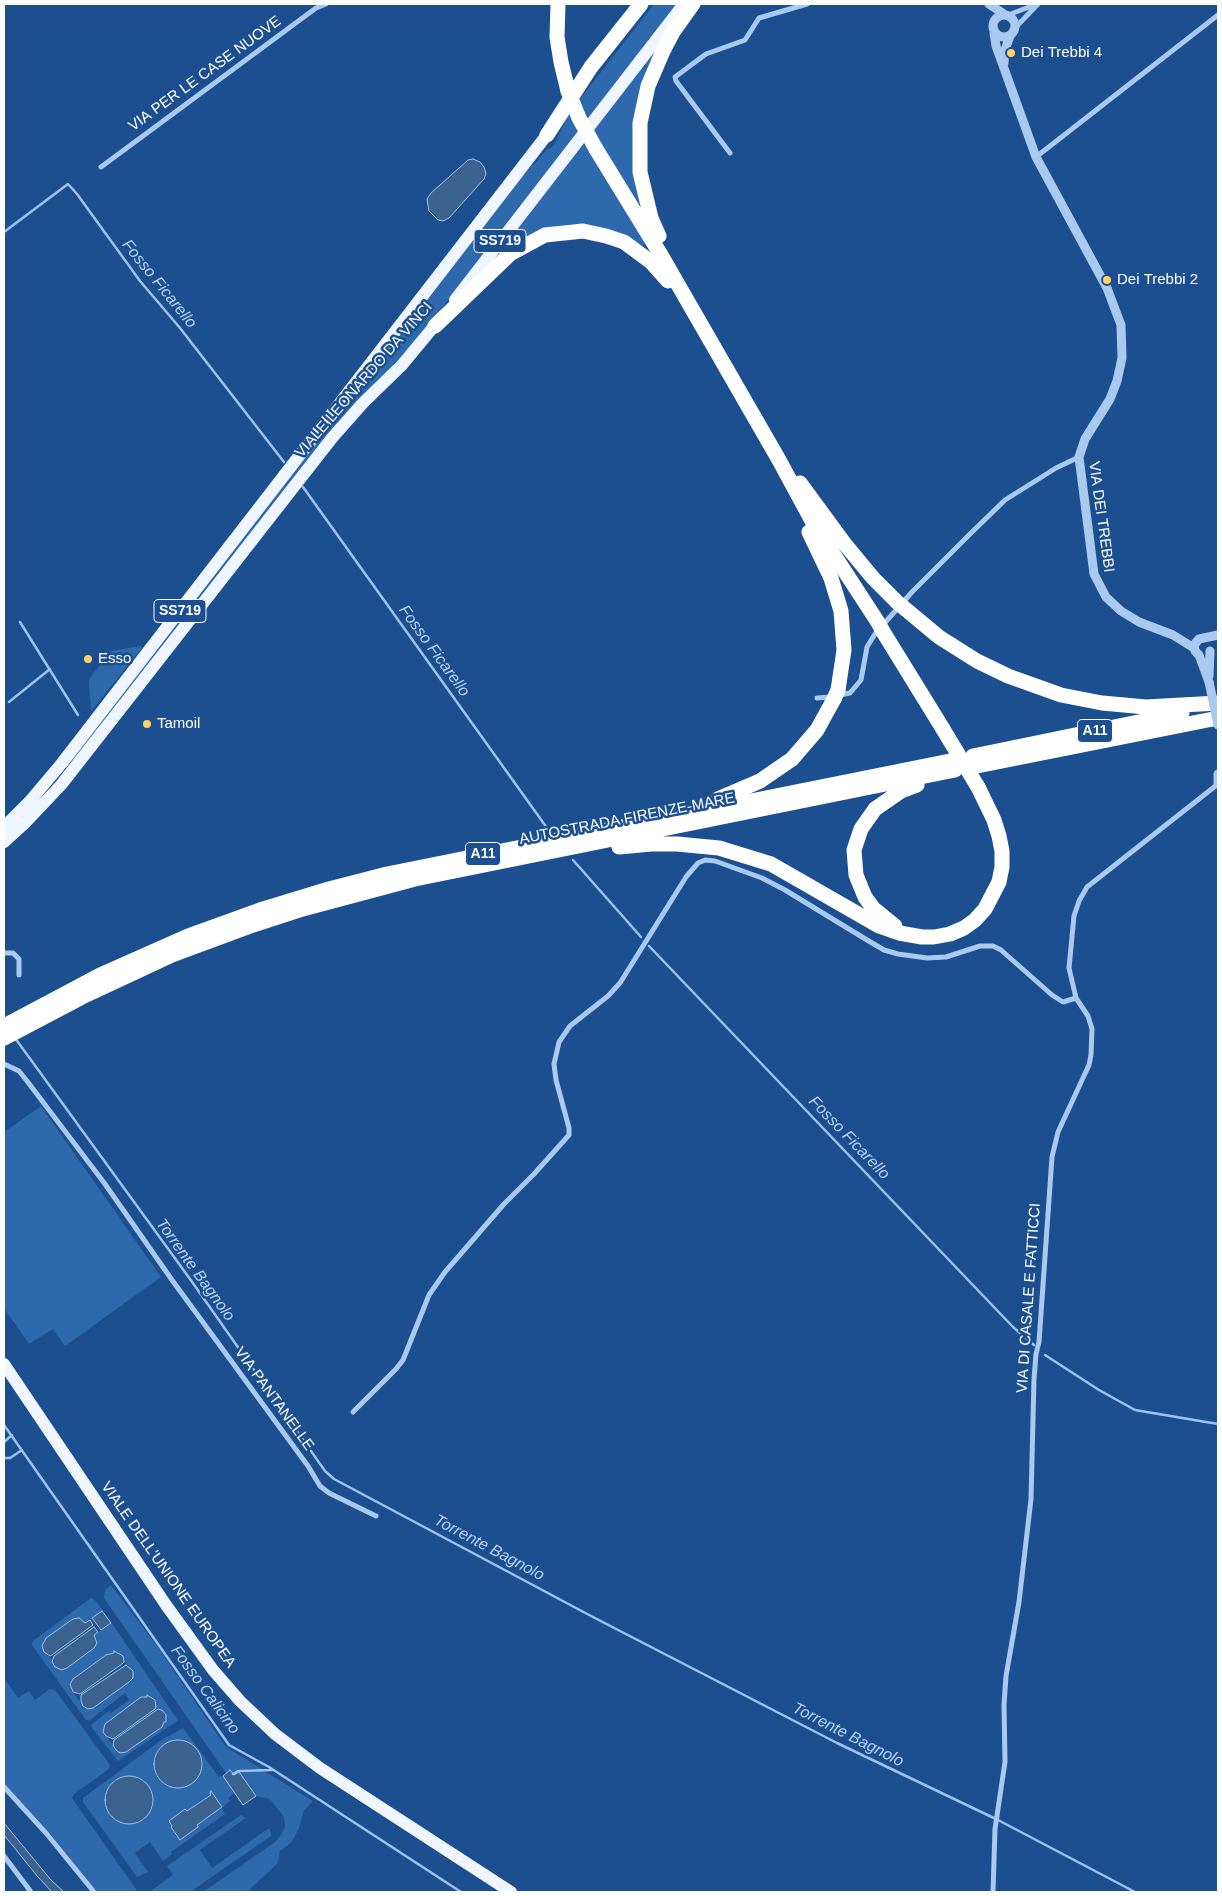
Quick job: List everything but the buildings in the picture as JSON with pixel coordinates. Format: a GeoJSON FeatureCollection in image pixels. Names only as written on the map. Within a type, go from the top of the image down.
{"type":"FeatureCollection","features":[{"type":"Feature","properties":{"kind":"highway"},"geometry":{"type":"LineString","coordinates":[[538,855],[556,857],[651,844],[718,848],[771,864],[879,926],[922,938],[950,934],[976,920],[989,903],[999,882],[1002,867],[999,836],[994,820],[978,787],[881,627],[812,521],[690,306],[579,118],[568,91],[561,62],[557,37],[558,4]]}},
{"type":"Feature","properties":{"kind":"highway"},"geometry":{"type":"LineString","coordinates":[[547,135],[591,67],[641,4]]}},
{"type":"Feature","properties":{"kind":"highway"},"geometry":{"type":"LineString","coordinates":[[690,306],[650,218],[640,172],[639,139],[640,122],[648,86],[673,32],[693,4]]}},
{"type":"Feature","properties":{"kind":"highway"},"geometry":{"type":"LineString","coordinates":[[435,326],[510,254],[544,235],[566,231],[583,231],[624,242],[651,262],[690,306]]}},
{"type":"Feature","properties":{"kind":"highway"},"geometry":{"type":"LineString","coordinates":[[779,460],[806,491],[844,543],[873,578],[900,605],[939,637],[977,661],[1008,676],[1061,695],[1146,707],[1218,705]]}},
{"type":"Feature","properties":{"kind":"highway"},"geometry":{"type":"LineString","coordinates":[[628,824],[649,814],[725,798],[771,775],[792,760],[809,741],[824,718],[836,694],[844,650],[842,611],[831,578],[795,501],[779,460]]}},
{"type":"Feature","properties":{"kind":"highway","name":"A11"},"geometry":{"type":"LineString","coordinates":[[1218,705],[977,764],[1026,757],[1218,718]]}},
{"type":"Feature","properties":{"kind":"highway"},"geometry":{"type":"LineString","coordinates":[[922,938],[892,924],[865,897],[856,875],[854,850],[862,829],[874,809],[886,800],[915,785],[955,769]]}},
{"type":"Feature","properties":{"kind":"highway","name":"AUTOSTRADA FIRENZE-MARE"},"geometry":{"type":"LineString","coordinates":[[4,1038],[38,1013],[100,975],[160,948],[260,910],[387,874],[628,824],[955,769]]}},
{"type":"Feature","properties":{"kind":"highway","name":"AUTOSTRADA FIRENZE-MARE"},"geometry":{"type":"LineString","coordinates":[[4,1026],[172,955],[299,910],[415,879],[955,769]]}},
{"type":"Feature","properties":{"kind":"main road","name":"VIALE LEONARDO DA VINCI"},"geometry":{"type":"LineString","coordinates":[[4,827],[30,801],[62,763],[649,4]]}},
{"type":"Feature","properties":{"kind":"main road","name":"VIALE LEONARDO DA VINCI"},"geometry":{"type":"LineString","coordinates":[[4,842],[61,785],[332,438],[362,404],[402,365],[435,326],[684,4]]}},
{"type":"Feature","properties":{"kind":"main road","name":"VIALE DELL'UNIONE EUROPEA"},"geometry":{"type":"LineString","coordinates":[[4,1364],[166,1605],[213,1670],[240,1701],[275,1734],[328,1774],[511,1892]]}},
{"type":"Feature","properties":{"kind":"street","name":"VIA PER LE CASE NUOVE"},"geometry":{"type":"LineString","coordinates":[[101,167],[316,8],[326,4]]}},
{"type":"Feature","properties":{"kind":"street"},"geometry":{"type":"LineString","coordinates":[[730,153],[676,82],[675,77],[706,54],[745,40],[759,18],[807,4]]}},
{"type":"Feature","properties":{"kind":"street"},"geometry":{"type":"LineString","coordinates":[[988,4],[1014,21],[1012,32]]}},
{"type":"Feature","properties":{"kind":"street"},"geometry":{"type":"LineString","coordinates":[[988,4],[994,32],[1001,37],[1012,32],[1038,4]]}},
{"type":"Feature","properties":{"kind":"street"},"geometry":{"type":"LineString","coordinates":[[993,21],[999,15],[1006,15],[1038,4]]}},
{"type":"Feature","properties":{"kind":"street"},"geometry":{"type":"LineString","coordinates":[[1036,157],[1218,15]]}},
{"type":"Feature","properties":{"kind":"street","name":"VIA DEI TREBBI"},"geometry":{"type":"LineString","coordinates":[[994,32],[996,46],[1036,157],[1107,288],[1121,325],[1122,358],[1117,381],[1110,399],[1085,439],[1079,457],[1089,549],[1094,574],[1100,587],[1113,604],[1139,622],[1173,635],[1202,639]]}},
{"type":"Feature","properties":{"kind":"street","name":"VIA DEI TREBBI"},"geometry":{"type":"LineString","coordinates":[[1004,66],[1005,50],[1012,32]]}},
{"type":"Feature","properties":{"kind":"street"},"geometry":{"type":"LineString","coordinates":[[817,698],[847,694],[854,690],[863,675],[866,651],[871,639],[912,592],[1005,500],[1056,468],[1079,457]]}},
{"type":"Feature","properties":{"kind":"street","name":"VIA DEI TREBBI"},"geometry":{"type":"LineString","coordinates":[[1173,635],[1196,651]]}},
{"type":"Feature","properties":{"kind":"street"},"geometry":{"type":"LineString","coordinates":[[1218,635],[1195,643],[1196,651],[1209,682],[1218,725]]}},
{"type":"Feature","properties":{"kind":"street"},"geometry":{"type":"LineString","coordinates":[[1202,639],[1210,643],[1209,682]]}},
{"type":"Feature","properties":{"kind":"street"},"geometry":{"type":"LineString","coordinates":[[1196,651],[1206,655],[1218,640]]}},
{"type":"Feature","properties":{"kind":"street"},"geometry":{"type":"LineString","coordinates":[[1218,774],[1218,783]]}},
{"type":"Feature","properties":{"kind":"street","name":"VIA DI CASALE E FATTICCI"},"geometry":{"type":"LineString","coordinates":[[993,1892],[995,1828],[1005,1762],[1004,1705],[1006,1676],[1019,1602],[1031,1499],[1034,1379],[1039,1342],[1052,1157],[1058,1132],[1089,1065],[1091,1055],[1092,1029],[1088,1016],[1076,998],[1069,968],[1074,916],[1079,901],[1087,887],[1218,783]]}},
{"type":"Feature","properties":{"kind":"street"},"geometry":{"type":"LineString","coordinates":[[353,1412],[396,1369],[429,1295],[445,1272],[504,1204],[569,1135],[554,1064],[559,1042],[570,1026],[603,1001],[620,983],[686,877],[698,863],[705,860],[715,861],[762,878],[786,890],[884,950],[898,954],[927,958],[946,957],[980,946],[993,946],[1001,950],[1057,999],[1063,1002],[1076,998]]}},
{"type":"Feature","properties":{"kind":"street"},"geometry":{"type":"LineString","coordinates":[[4,953],[13,953],[19,959],[19,975]]}},
{"type":"Feature","properties":{"kind":"street","name":"VIA PANTANELLE"},"geometry":{"type":"LineString","coordinates":[[4,1064],[19,1071],[27,1080],[105,1184],[172,1280],[308,1466],[320,1486],[329,1494],[376,1516]]}},
{"type":"Feature","properties":{"kind":"street"},"geometry":{"type":"LineString","coordinates":[[4,1787],[46,1833],[94,1892]]}},
{"type":"Feature","properties":{"kind":"street"},"geometry":{"type":"LineString","coordinates":[[4,1856],[30,1892]]}},
{"type":"Feature","properties":{"kind":"shaded area"},"geometry":{"type":"Polygon","coordinates":[[[654,4],[678,4],[418,339],[74,760],[72,759],[514,184],[555,143],[569,113],[654,4]]]}},
{"type":"Feature","properties":{"kind":"shaded area"},"geometry":{"type":"Polygon","coordinates":[[[659,44],[648,73],[644,204],[638,204],[647,243],[643,246],[615,231],[575,224],[552,227],[507,250],[504,245],[659,44]]]}},
{"type":"Feature","properties":{"kind":"shaded area"},"geometry":{"type":"Polygon","coordinates":[[[473,159],[480,162],[484,167],[486,174],[484,179],[449,218],[443,221],[438,220],[429,211],[427,199],[431,193],[468,160],[473,159]]]}},
{"type":"Feature","properties":{"kind":"shaded area"},"geometry":{"type":"Polygon","coordinates":[[[141,646],[142,648],[91,711],[90,678],[111,651],[141,646]]]}},
{"type":"Feature","properties":{"kind":"shaded area"},"geometry":{"type":"Polygon","coordinates":[[[41,1106],[161,1277],[65,1346],[53,1329],[29,1344],[4,1308],[4,1132],[41,1106]]]}},
{"type":"Feature","properties":{"kind":"shaded area"},"geometry":{"type":"Polygon","coordinates":[[[111,1585],[157,1646],[226,1747],[262,1769],[238,1769],[232,1773],[230,1770],[226,1773],[104,1598],[105,1590],[111,1585]]]}},
{"type":"Feature","properties":{"kind":"shaded area"},"geometry":{"type":"Polygon","coordinates":[[[91,1598],[95,1600],[177,1721],[118,1761],[91,1725],[109,1711],[111,1713],[129,1700],[125,1693],[90,1720],[86,1720],[32,1645],[33,1641],[91,1598]],[[102,1611],[85,1623],[44,1643],[46,1654],[52,1659],[52,1662],[62,1668],[67,1668],[97,1640],[94,1635],[110,1624],[102,1611]],[[114,1653],[71,1682],[71,1690],[85,1708],[93,1708],[129,1666],[124,1662],[124,1659],[114,1653]],[[147,1697],[103,1732],[118,1752],[162,1710],[156,1707],[156,1703],[147,1697]]]}},
{"type":"Feature","properties":{"kind":"shaded area"},"geometry":{"type":"Polygon","coordinates":[[[102,1611],[111,1623],[101,1630],[92,1618],[102,1611]]]}},
{"type":"Feature","properties":{"kind":"shaded area"},"geometry":{"type":"Polygon","coordinates":[[[79,1618],[85,1623],[90,1620],[93,1625],[52,1655],[50,1656],[44,1652],[42,1646],[46,1638],[73,1619],[79,1618]]]}},
{"type":"Feature","properties":{"kind":"shaded area"},"geometry":{"type":"Polygon","coordinates":[[[94,1627],[98,1632],[94,1635],[97,1643],[94,1648],[67,1668],[62,1670],[55,1667],[52,1662],[54,1656],[94,1627]]]}},
{"type":"Feature","properties":{"kind":"shaded area"},"geometry":{"type":"Polygon","coordinates":[[[114,1651],[123,1656],[124,1662],[122,1664],[80,1694],[73,1692],[70,1684],[73,1679],[106,1655],[114,1653],[114,1651]]]}},
{"type":"Feature","properties":{"kind":"shaded area"},"geometry":{"type":"Polygon","coordinates":[[[126,1665],[133,1671],[133,1678],[129,1682],[93,1708],[88,1709],[83,1706],[81,1695],[126,1665]]]}},
{"type":"Feature","properties":{"kind":"shaded area"},"geometry":{"type":"Polygon","coordinates":[[[4,1678],[18,1698],[29,1691],[35,1700],[50,1689],[55,1690],[110,1765],[109,1769],[74,1794],[72,1798],[138,1892],[97,1892],[45,1827],[4,1784],[4,1678]]]}},
{"type":"Feature","properties":{"kind":"shaded area"},"geometry":{"type":"Polygon","coordinates":[[[147,1695],[155,1700],[155,1709],[113,1739],[106,1736],[103,1732],[105,1724],[141,1697],[147,1697],[147,1695]]]}},
{"type":"Feature","properties":{"kind":"shaded area"},"geometry":{"type":"Polygon","coordinates":[[[158,1709],[162,1710],[166,1715],[166,1722],[164,1722],[162,1727],[126,1752],[120,1753],[116,1750],[113,1745],[114,1740],[158,1709]]]}},
{"type":"Feature","properties":{"kind":"shaded area"},"geometry":{"type":"Polygon","coordinates":[[[183,1728],[219,1777],[223,1776],[235,1793],[228,1798],[230,1801],[222,1808],[225,1814],[171,1852],[172,1854],[163,1861],[150,1842],[135,1853],[148,1872],[137,1877],[83,1802],[83,1798],[160,1741],[183,1728]],[[172,1741],[159,1749],[155,1756],[154,1772],[158,1779],[198,1778],[202,1762],[200,1754],[172,1741]],[[132,1776],[116,1779],[106,1792],[144,1819],[153,1806],[153,1798],[132,1776]],[[211,1794],[187,1811],[186,1809],[171,1827],[198,1827],[196,1825],[222,1807],[211,1794]]]}},
{"type":"Feature","properties":{"kind":"shaded area"},"geometry":{"type":"Polygon","coordinates":[[[173,1740],[183,1740],[195,1747],[202,1759],[202,1769],[195,1781],[183,1788],[173,1788],[165,1784],[158,1777],[154,1769],[154,1759],[158,1751],[165,1744],[173,1740]]]}},
{"type":"Feature","properties":{"kind":"shaded area"},"geometry":{"type":"Polygon","coordinates":[[[230,1770],[234,1775],[239,1772],[256,1796],[243,1805],[223,1776],[230,1770]]]}},
{"type":"Feature","properties":{"kind":"shaded area"},"geometry":{"type":"Polygon","coordinates":[[[264,1771],[313,1801],[304,1810],[299,1828],[292,1842],[280,1851],[278,1863],[247,1892],[203,1892],[275,1842],[281,1835],[285,1827],[284,1817],[270,1799],[256,1796],[239,1772],[264,1771]]]}},
{"type":"Feature","properties":{"kind":"shaded area"},"geometry":{"type":"Polygon","coordinates":[[[124,1776],[134,1776],[146,1783],[153,1795],[153,1805],[146,1817],[134,1824],[124,1824],[116,1820],[109,1813],[105,1805],[105,1795],[109,1787],[116,1780],[124,1776]]]}},
{"type":"Feature","properties":{"kind":"shaded area"},"geometry":{"type":"Polygon","coordinates":[[[211,1791],[222,1807],[180,1840],[169,1821],[185,1809],[187,1811],[211,1795],[211,1791]]]}},
{"type":"Feature","properties":{"kind":"shaded area"},"geometry":{"type":"Polygon","coordinates":[[[241,1815],[246,1818],[200,1850],[212,1868],[269,1828],[271,1836],[190,1892],[149,1892],[173,1875],[167,1866],[241,1815]]]}},
{"type":"Feature","properties":{"kind":"shaded area"},"geometry":{"type":"Polygon","coordinates":[[[4,1823],[51,1880],[64,1892],[52,1892],[38,1877],[4,1835],[4,1823]]]}},
{"type":"Feature","properties":{"kind":"waterway","name":"Fosso Ficarello"},"geometry":{"type":"LineString","coordinates":[[4,232],[68,184],[140,281],[180,328],[284,462]]}},
{"type":"Feature","properties":{"kind":"waterway","name":"Fosso Ficarello"},"geometry":{"type":"LineString","coordinates":[[303,487],[547,828]]}},
{"type":"Feature","properties":{"kind":"waterway"},"geometry":{"type":"LineString","coordinates":[[20,622],[78,715]]}},
{"type":"Feature","properties":{"kind":"waterway"},"geometry":{"type":"LineString","coordinates":[[9,702],[50,669]]}},
{"type":"Feature","properties":{"kind":"waterway","name":"Fosso Ficarello"},"geometry":{"type":"LineString","coordinates":[[573,860],[641,937]]}},
{"type":"Feature","properties":{"kind":"waterway","name":"Fosso Ficarello"},"geometry":{"type":"LineString","coordinates":[[649,946],[1013,1327],[1034,1345]]}},
{"type":"Feature","properties":{"kind":"waterway","name":"Torrente Bagnolo"},"geometry":{"type":"LineString","coordinates":[[15,1038],[190,1279],[325,1471],[334,1479],[591,1616],[837,1743],[998,1820],[1135,1892]]}},
{"type":"Feature","properties":{"kind":"waterway","name":"Fosso Ficarello"},"geometry":{"type":"LineString","coordinates":[[1045,1355],[1099,1390],[1135,1410],[1218,1424]]}},
{"type":"Feature","properties":{"kind":"waterway","name":"Fosso Calicino"},"geometry":{"type":"LineString","coordinates":[[4,1425],[229,1745],[269,1767],[461,1892]]}},
{"type":"Feature","properties":{"kind":"waterway"},"geometry":{"type":"LineString","coordinates":[[4,1442],[12,1435]]}},
{"type":"Feature","properties":{"kind":"waterway"},"geometry":{"type":"LineString","coordinates":[[4,1458],[10,1458],[22,1450]]}},
{"type":"Feature","properties":{"kind":"waterway"},"geometry":{"type":"LineString","coordinates":[[233,1774],[238,1771],[273,1770]]}},
{"type":"Feature","properties":{"kind":"place","name":"Dei Trebbi 4"},"geometry":{"type":"Point","coordinates":[1011,53]}},
{"type":"Feature","properties":{"kind":"place","name":"Dei Trebbi 2"},"geometry":{"type":"Point","coordinates":[1107,280]}},
{"type":"Feature","properties":{"kind":"place","name":"Esso"},"geometry":{"type":"Point","coordinates":[88,659]}},
{"type":"Feature","properties":{"kind":"place","name":"Tamoil"},"geometry":{"type":"Point","coordinates":[147,724]}}]}
